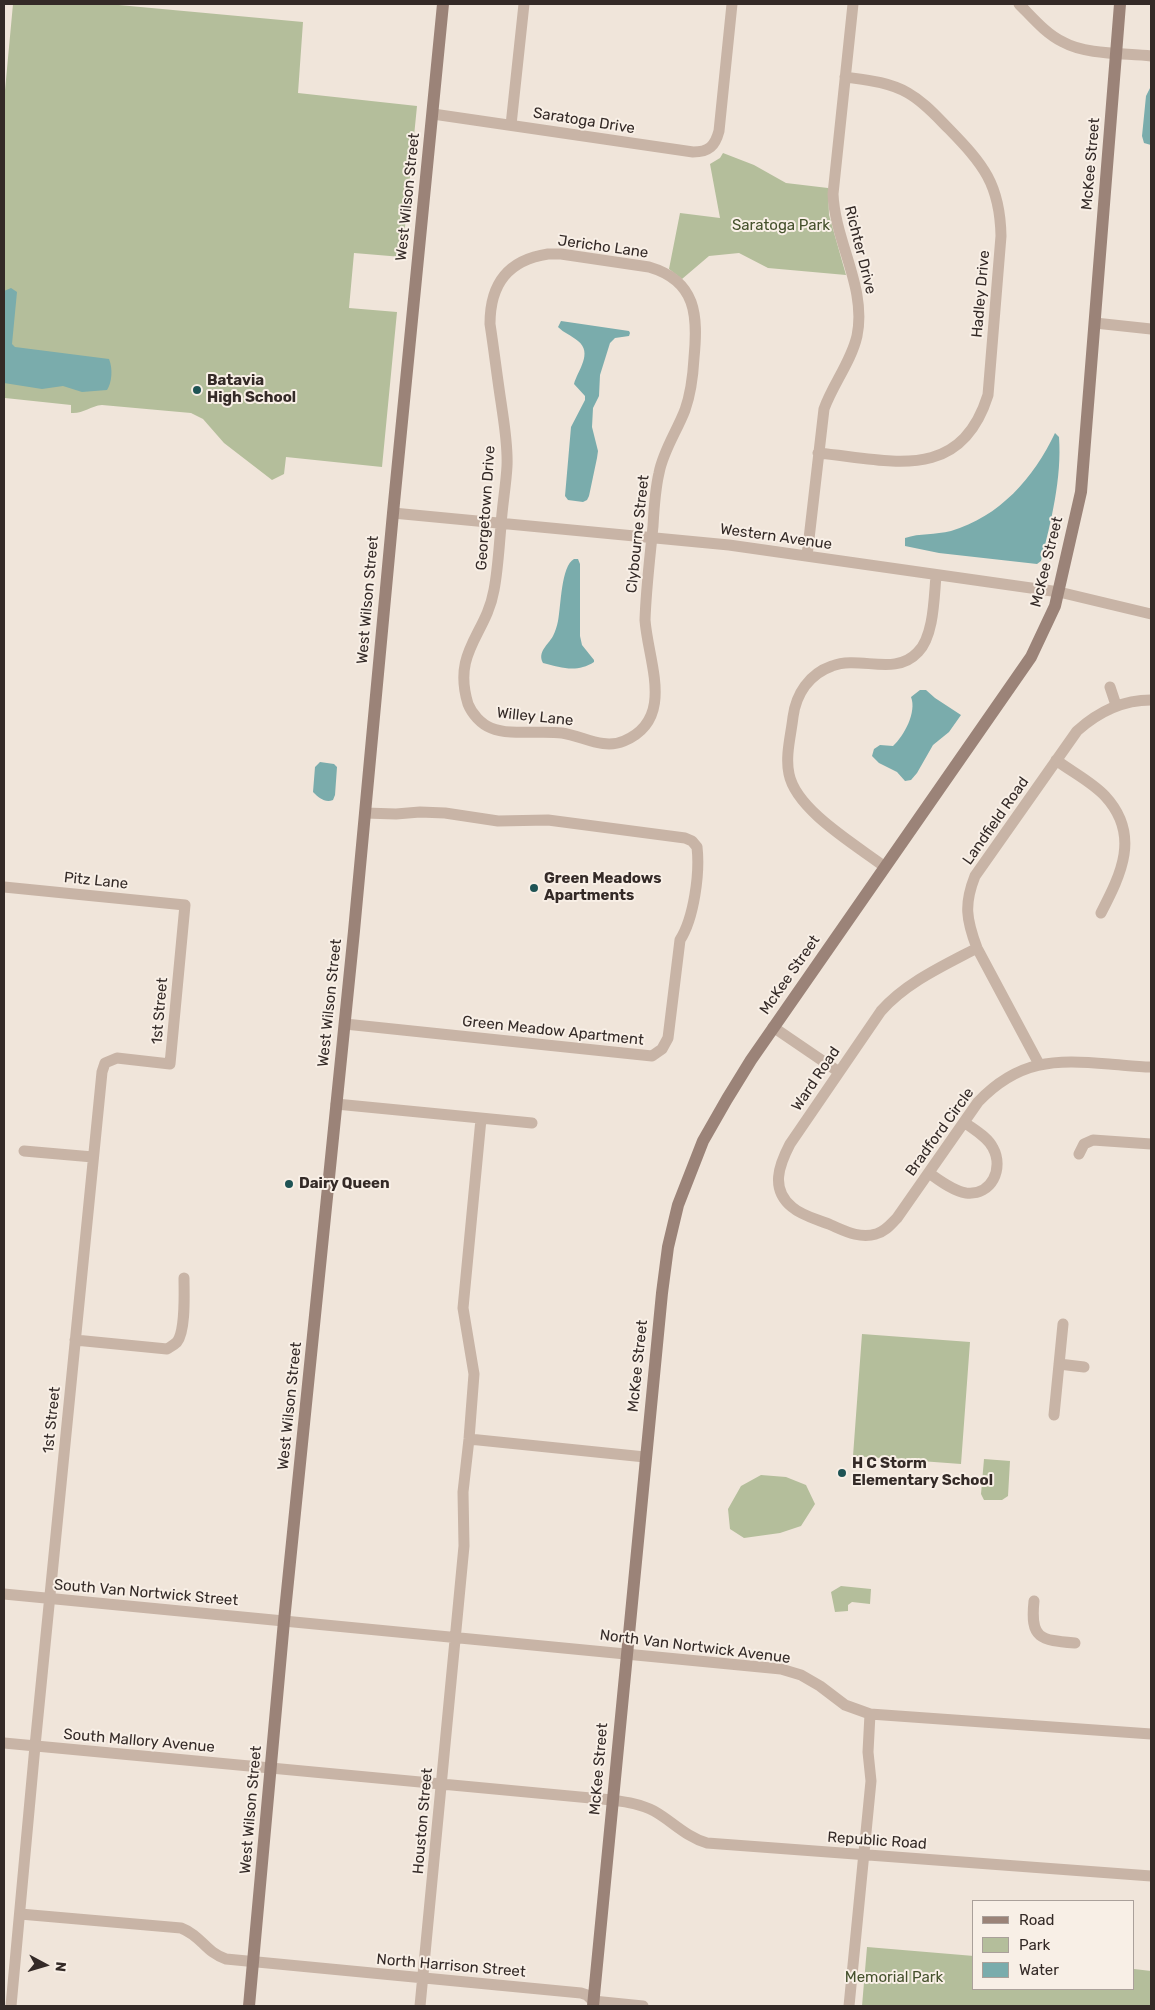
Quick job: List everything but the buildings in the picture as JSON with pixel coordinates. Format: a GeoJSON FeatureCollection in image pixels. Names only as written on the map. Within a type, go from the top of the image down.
{"type":"FeatureCollection","features":[{"type":"Feature","properties":{"kind":"street","name":"West Wilson Street"},"geometry":{"type":"LineString","coordinates":[[249,2006],[284,1621],[444,4]]}},
{"type":"Feature","properties":{"kind":"street"},"geometry":{"type":"LineString","coordinates":[[511,125],[524,4]]}},
{"type":"Feature","properties":{"kind":"street","name":"Saratoga Drive"},"geometry":{"type":"LineString","coordinates":[[433,114],[703,152],[711,148],[716,141],[719,131],[732,4]]}},
{"type":"Feature","properties":{"kind":"street","name":"Richter Drive"},"geometry":{"type":"LineString","coordinates":[[807,556],[824,409],[830,393],[852,351],[859,320],[857,293],[834,208],[833,194],[853,4]]}},
{"type":"Feature","properties":{"kind":"street"},"geometry":{"type":"LineString","coordinates":[[1019,4],[1047,32],[1062,42],[1080,49],[1151,56]]}},
{"type":"Feature","properties":{"kind":"street","name":"McKee Street"},"geometry":{"type":"LineString","coordinates":[[593,2004],[662,1293],[668,1247],[678,1205],[703,1141],[746,1068],[1031,657],[1055,606],[1081,492],[1120,4]]}},
{"type":"Feature","properties":{"kind":"street","name":"Hadley Drive"},"geometry":{"type":"LineString","coordinates":[[818,453],[911,462],[928,460],[945,454],[959,444],[973,429],[983,412],[988,395],[1001,236],[1001,216],[997,198],[984,168],[932,111],[908,93],[892,86],[845,77]]}},
{"type":"Feature","properties":{"kind":"street","name":"Jericho Lane"},"geometry":{"type":"LineString","coordinates":[[514,266],[536,256],[561,254],[649,267],[674,278],[684,288]]}},
{"type":"Feature","properties":{"kind":"street","name":"Georgetown Drive"},"geometry":{"type":"LineString","coordinates":[[479,721],[469,706],[465,690],[465,658],[492,601],[507,466],[507,448],[490,324],[490,307],[495,290],[503,276],[514,266]]}},
{"type":"Feature","properties":{"kind":"street","name":"Clybourne Street"},"geometry":{"type":"LineString","coordinates":[[644,728],[650,720],[657,699],[645,620],[659,470],[684,412],[692,381],[696,316],[692,302],[684,288]]}},
{"type":"Feature","properties":{"kind":"street"},"geometry":{"type":"LineString","coordinates":[[1095,324],[1151,329]]}},
{"type":"Feature","properties":{"kind":"street","name":"Western Avenue"},"geometry":{"type":"LineString","coordinates":[[393,513],[730,545],[1058,592],[1151,614]]}},
{"type":"Feature","properties":{"kind":"street"},"geometry":{"type":"LineString","coordinates":[[885,867],[811,811],[798,796],[791,782],[788,766],[795,704],[803,687],[810,679],[830,666],[855,662],[894,665],[903,662],[918,652],[924,645],[929,631],[936,576]]}},
{"type":"Feature","properties":{"kind":"street"},"geometry":{"type":"LineString","coordinates":[[1110,687],[1116,705]]}},
{"type":"Feature","properties":{"kind":"street","name":"Landfield Road"},"geometry":{"type":"LineString","coordinates":[[1039,1064],[977,948],[969,928],[966,908],[968,893],[975,876],[1077,731],[1088,721],[1116,705],[1138,700],[1151,700]]}},
{"type":"Feature","properties":{"kind":"street","name":"Willey Lane"},"geometry":{"type":"LineString","coordinates":[[479,721],[491,729],[562,733],[599,743],[611,744],[629,739],[644,728]]}},
{"type":"Feature","properties":{"kind":"street"},"geometry":{"type":"LineString","coordinates":[[1056,760],[1105,796],[1114,807],[1124,831],[1125,859],[1114,888],[1101,913]]}},
{"type":"Feature","properties":{"kind":"street","name":"Green Meadow Apartment"},"geometry":{"type":"LineString","coordinates":[[344,1024],[652,1056],[662,1050],[668,1038],[680,940],[688,926],[694,894],[697,848],[685,838],[548,820],[498,821],[444,813],[420,812],[396,814],[365,813]]}},
{"type":"Feature","properties":{"kind":"street","name":"Pitz Lane"},"geometry":{"type":"LineString","coordinates":[[4,887],[185,906]]}},
{"type":"Feature","properties":{"kind":"street","name":"1st Street"},"geometry":{"type":"LineString","coordinates":[[12,2006],[35,1746],[102,1072],[105,1063],[117,1058],[170,1064],[185,906]]}},
{"type":"Feature","properties":{"kind":"street","name":"Ward Road"},"geometry":{"type":"LineString","coordinates":[[856,1234],[792,1207],[782,1194],[778,1170],[790,1144],[891,1000],[918,980],[977,948]]}},
{"type":"Feature","properties":{"kind":"street"},"geometry":{"type":"LineString","coordinates":[[773,1027],[839,1072]]}},
{"type":"Feature","properties":{"kind":"street","name":"Bradford Circle"},"geometry":{"type":"LineString","coordinates":[[856,1234],[876,1234],[890,1226],[978,1102],[999,1084],[1022,1070],[1039,1064],[1074,1061],[1151,1067]]}},
{"type":"Feature","properties":{"kind":"street"},"geometry":{"type":"LineString","coordinates":[[336,1104],[532,1123]]}},
{"type":"Feature","properties":{"kind":"street","name":"Houston Street"},"geometry":{"type":"LineString","coordinates":[[420,2006],[464,1546],[463,1492],[474,1374],[463,1308],[481,1119]]}},
{"type":"Feature","properties":{"kind":"street"},"geometry":{"type":"LineString","coordinates":[[929,1172],[966,1193],[978,1192],[988,1187],[998,1173],[998,1159],[993,1146],[964,1122]]}},
{"type":"Feature","properties":{"kind":"street"},"geometry":{"type":"LineString","coordinates":[[1078,1154],[1084,1144],[1094,1140],[1151,1144]]}},
{"type":"Feature","properties":{"kind":"street"},"geometry":{"type":"LineString","coordinates":[[24,1151],[93,1157]]}},
{"type":"Feature","properties":{"kind":"street"},"geometry":{"type":"LineString","coordinates":[[76,1340],[167,1349],[176,1343],[179,1337],[182,1321],[184,1278]]}},
{"type":"Feature","properties":{"kind":"street"},"geometry":{"type":"LineString","coordinates":[[1054,1415],[1063,1324]]}},
{"type":"Feature","properties":{"kind":"street"},"geometry":{"type":"LineString","coordinates":[[1059,1364],[1084,1366]]}},
{"type":"Feature","properties":{"kind":"street"},"geometry":{"type":"LineString","coordinates":[[469,1439],[645,1457]]}},
{"type":"Feature","properties":{"kind":"street","name":"South Van Nortwick Street"},"geometry":{"type":"LineString","coordinates":[[4,1594],[284,1621]]}},
{"type":"Feature","properties":{"kind":"street"},"geometry":{"type":"LineString","coordinates":[[1034,1600],[1032,1619],[1038,1633],[1043,1638],[1051,1641],[1075,1643]]}},
{"type":"Feature","properties":{"kind":"street","name":"North Van Nortwick Avenue"},"geometry":{"type":"LineString","coordinates":[[284,1621],[781,1669],[801,1675],[820,1686],[845,1705],[870,1714],[1151,1734]]}},
{"type":"Feature","properties":{"kind":"street"},"geometry":{"type":"LineString","coordinates":[[848,2006],[871,1781],[868,1752],[870,1714]]}},
{"type":"Feature","properties":{"kind":"street","name":"South Mallory Avenue"},"geometry":{"type":"LineString","coordinates":[[4,1743],[441,1785]]}},
{"type":"Feature","properties":{"kind":"street","name":"Republic Road"},"geometry":{"type":"LineString","coordinates":[[441,1785],[612,1800],[634,1804],[652,1810],[691,1837],[707,1843],[1151,1876]]}},
{"type":"Feature","properties":{"kind":"street","name":"North Harrison Street"},"geometry":{"type":"LineString","coordinates":[[20,1914],[181,1928],[192,1932],[214,1956],[226,1960],[581,1993],[587,1995],[593,2004],[644,2006]]}},
{"type":"Feature","properties":{"kind":"green space"},"geometry":{"type":"Polygon","coordinates":[[[13,4],[108,4],[303,22],[298,93],[417,106],[402,257],[354,253],[349,308],[397,312],[382,467],[286,457],[284,474],[272,480],[224,443],[203,419],[191,413],[102,405],[71,413],[71,405],[5,398],[4,406],[4,101],[13,4]]]}},
{"type":"Feature","properties":{"kind":"green space","name":"Saratoga Park"},"geometry":{"type":"Polygon","coordinates":[[[723,153],[754,165],[786,183],[828,188],[829,215],[846,275],[768,268],[739,253],[709,256],[682,279],[669,269],[680,213],[720,218],[710,164],[720,158],[723,153]]]}},
{"type":"Feature","properties":{"kind":"green space"},"geometry":{"type":"Polygon","coordinates":[[[862,1334],[970,1342],[961,1464],[853,1456],[862,1334]]]}},
{"type":"Feature","properties":{"kind":"green space"},"geometry":{"type":"Polygon","coordinates":[[[984,1459],[1010,1461],[1008,1496],[1002,1500],[984,1500],[981,1494],[984,1459]]]}},
{"type":"Feature","properties":{"kind":"green space"},"geometry":{"type":"Polygon","coordinates":[[[761,1475],[786,1477],[806,1485],[815,1504],[801,1526],[780,1533],[744,1538],[730,1529],[728,1509],[741,1486],[761,1475]]]}},
{"type":"Feature","properties":{"kind":"green space"},"geometry":{"type":"Polygon","coordinates":[[[841,1586],[871,1589],[870,1604],[852,1602],[848,1605],[848,1611],[835,1612],[831,1592],[841,1586]]]}},
{"type":"Feature","properties":{"kind":"green space","name":"Memorial Park"},"geometry":{"type":"Polygon","coordinates":[[[867,1947],[972,1956],[972,1990],[1135,1990],[1135,1969],[1151,1971],[1151,2006],[862,2006],[867,1947]]]}},
{"type":"Feature","properties":{"kind":"water"},"geometry":{"type":"Polygon","coordinates":[[[1151,86],[1151,145],[1144,143],[1142,136],[1146,96],[1151,86]]]}},
{"type":"Feature","properties":{"kind":"water"},"geometry":{"type":"Polygon","coordinates":[[[11,288],[17,292],[12,344],[15,347],[109,359],[111,375],[107,390],[82,392],[63,386],[42,389],[4,383],[4,291],[11,288]]]}},
{"type":"Feature","properties":{"kind":"water"},"geometry":{"type":"Polygon","coordinates":[[[561,321],[629,331],[630,333],[629,336],[615,338],[610,343],[600,375],[599,396],[593,408],[592,427],[598,451],[589,496],[583,502],[568,500],[565,496],[571,427],[585,400],[585,396],[574,384],[583,362],[584,351],[578,341],[558,327],[561,321]]]}},
{"type":"Feature","properties":{"kind":"water"},"geometry":{"type":"Polygon","coordinates":[[[1055,433],[1059,437],[1059,468],[1052,515],[1041,561],[1037,564],[939,553],[905,546],[905,538],[951,531],[968,525],[999,506],[1026,480],[1055,433]]]}},
{"type":"Feature","properties":{"kind":"water"},"geometry":{"type":"Polygon","coordinates":[[[574,559],[578,559],[580,564],[580,636],[582,645],[594,660],[594,662],[582,668],[569,668],[543,663],[541,655],[556,629],[566,570],[574,559]]]}},
{"type":"Feature","properties":{"kind":"water"},"geometry":{"type":"Polygon","coordinates":[[[920,690],[926,690],[961,715],[949,732],[933,745],[917,773],[911,780],[905,781],[897,772],[879,763],[872,756],[874,749],[880,745],[893,746],[901,736],[911,716],[911,697],[920,690]]]}},
{"type":"Feature","properties":{"kind":"water"},"geometry":{"type":"Polygon","coordinates":[[[320,762],[334,764],[337,767],[333,800],[327,801],[322,799],[313,792],[315,767],[320,762]]]}},
{"type":"Feature","properties":{"kind":"place","name":"Batavia High School"},"geometry":{"type":"Point","coordinates":[197,390]}},
{"type":"Feature","properties":{"kind":"place","name":"Green Meadows Apartments"},"geometry":{"type":"Point","coordinates":[534,888]}},
{"type":"Feature","properties":{"kind":"place","name":"Dairy Queen"},"geometry":{"type":"Point","coordinates":[289,1184]}},
{"type":"Feature","properties":{"kind":"place","name":"H C Storm Elementary School"},"geometry":{"type":"Point","coordinates":[842,1473]}}]}
